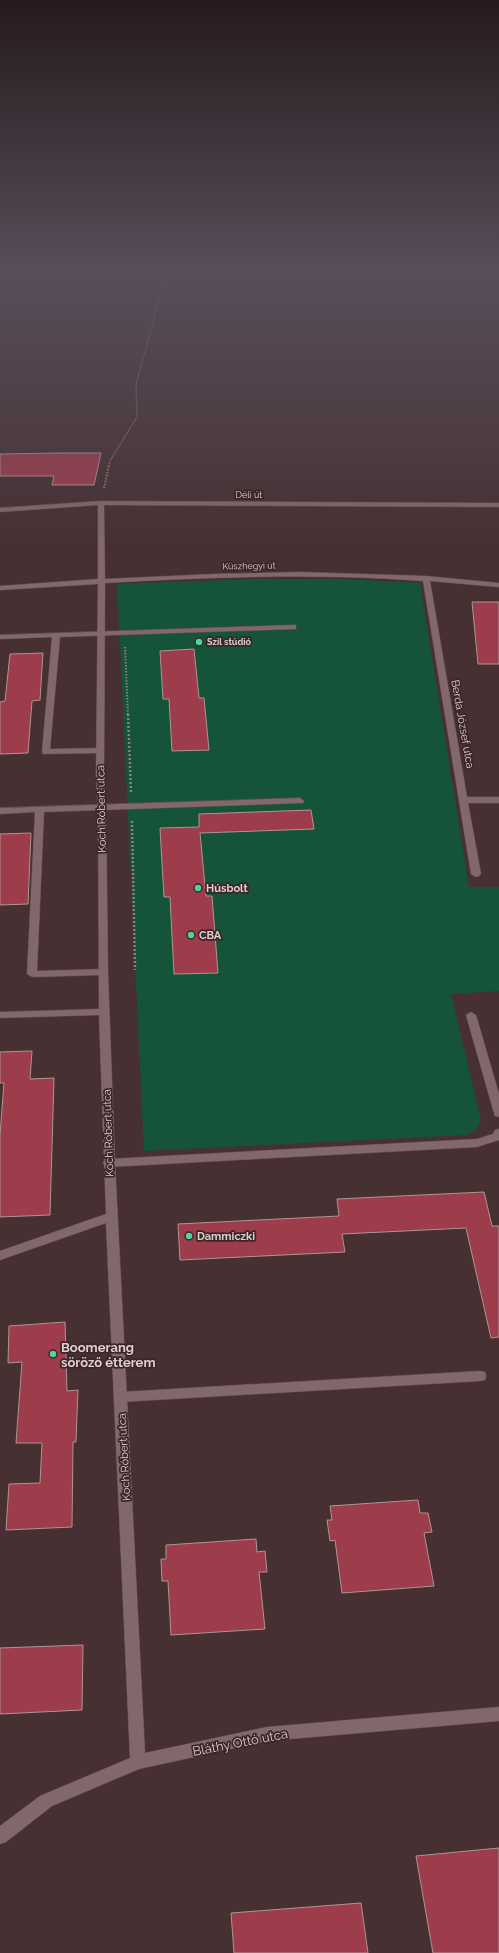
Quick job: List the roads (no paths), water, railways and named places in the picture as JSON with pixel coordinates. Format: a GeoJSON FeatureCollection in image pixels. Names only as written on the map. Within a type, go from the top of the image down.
{"type":"FeatureCollection","features":[{"type":"Feature","properties":{"kind":"street","name":"Déli út"},"geometry":{"type":"LineString","coordinates":[[0,510],[101,503],[499,505]]}},
{"type":"Feature","properties":{"kind":"street","name":"Koch Róbert utca"},"geometry":{"type":"LineString","coordinates":[[101,503],[102,634],[100,776],[102,808],[104,1012],[109,1163],[138,1762]]}},
{"type":"Feature","properties":{"kind":"street","name":"Küszhegyi út"},"geometry":{"type":"LineString","coordinates":[[0,588],[101,581],[261,575],[341,575],[426,578],[499,584]]}},
{"type":"Feature","properties":{"kind":"street","name":"Berda József utca"},"geometry":{"type":"LineString","coordinates":[[426,578],[465,800],[476,874]]}},
{"type":"Feature","properties":{"kind":"street"},"geometry":{"type":"LineString","coordinates":[[0,637],[293,627]]}},
{"type":"Feature","properties":{"kind":"street"},"geometry":{"type":"LineString","coordinates":[[56,635],[46,752],[100,750]]}},
{"type":"Feature","properties":{"kind":"street"},"geometry":{"type":"LineString","coordinates":[[465,800],[499,800]]}},
{"type":"Feature","properties":{"kind":"street"},"geometry":{"type":"LineString","coordinates":[[0,812],[300,801]]}},
{"type":"Feature","properties":{"kind":"street"},"geometry":{"type":"LineString","coordinates":[[40,810],[32,974],[103,972]]}},
{"type":"Feature","properties":{"kind":"street"},"geometry":{"type":"LineString","coordinates":[[0,1015],[104,1012]]}},
{"type":"Feature","properties":{"kind":"street"},"geometry":{"type":"LineString","coordinates":[[471,1015],[499,1113]]}},
{"type":"Feature","properties":{"kind":"street"},"geometry":{"type":"LineString","coordinates":[[109,1163],[477,1143],[497,1136],[499,1133]]}},
{"type":"Feature","properties":{"kind":"street"},"geometry":{"type":"LineString","coordinates":[[0,1256],[112,1216]]}},
{"type":"Feature","properties":{"kind":"street"},"geometry":{"type":"LineString","coordinates":[[121,1397],[480,1376]]}},
{"type":"Feature","properties":{"kind":"street","name":"Bláthy Ottó utca"},"geometry":{"type":"LineString","coordinates":[[0,1836],[46,1801],[138,1762],[267,1734],[499,1714]]}},
{"type":"Feature","properties":{"kind":"place","name":"Szil stúdió"},"geometry":{"type":"Point","coordinates":[199,642]}},
{"type":"Feature","properties":{"kind":"place","name":"Húsbolt"},"geometry":{"type":"Point","coordinates":[198,888]}},
{"type":"Feature","properties":{"kind":"place","name":"CBA"},"geometry":{"type":"Point","coordinates":[191,935]}},
{"type":"Feature","properties":{"kind":"place","name":"Dammiczki"},"geometry":{"type":"Point","coordinates":[189,1236]}},
{"type":"Feature","properties":{"kind":"place","name":"Boomerang söröző étterem"},"geometry":{"type":"Point","coordinates":[53,1354]}}]}
